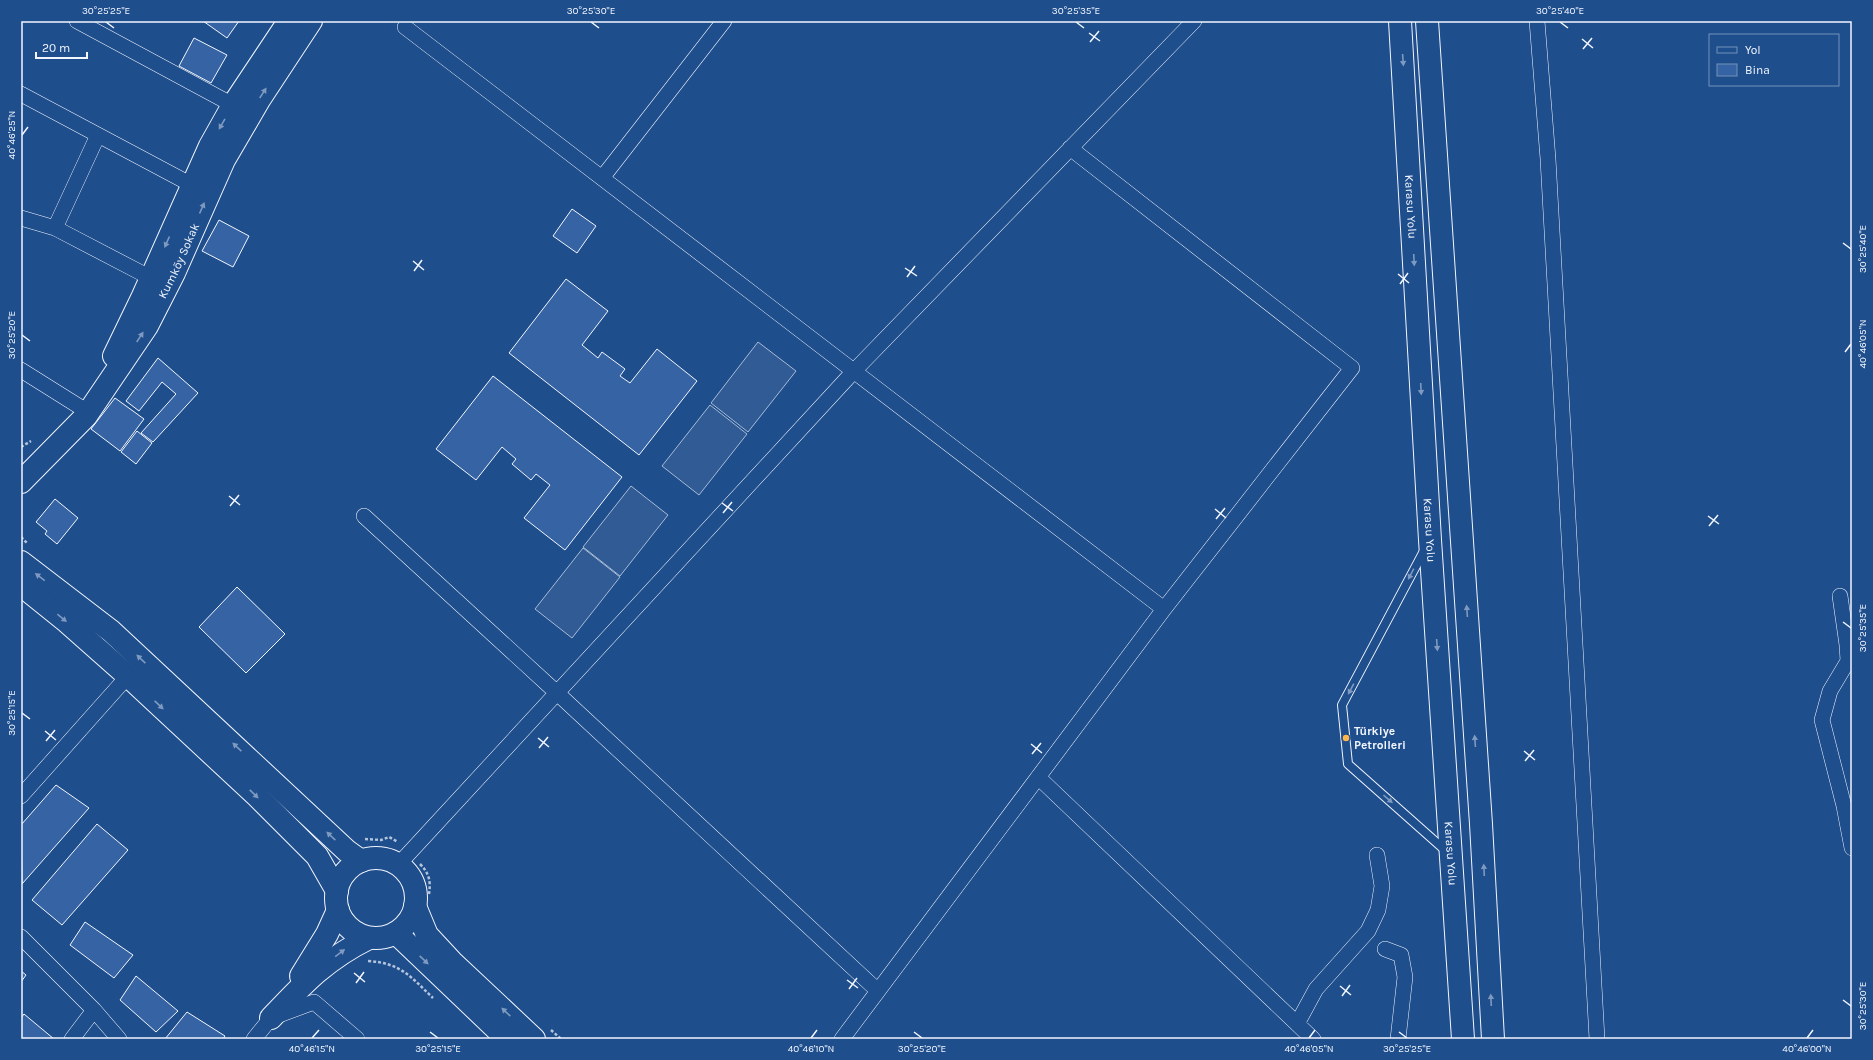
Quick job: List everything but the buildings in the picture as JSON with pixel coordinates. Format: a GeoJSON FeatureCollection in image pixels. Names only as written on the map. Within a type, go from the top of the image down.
{"type":"FeatureCollection","features":[{"type":"Feature","properties":{"kind":"main road","name":"Kumköy Sokak"},"geometry":{"type":"LineString","coordinates":[[21,460],[68,422],[112,360],[151,278],[210,146],[233,104],[289,21]]}},
{"type":"Feature","properties":{"kind":"main road","name":"Kumköy Sokak"},"geometry":{"type":"LineString","coordinates":[[21,482],[86,416],[147,326],[174,272],[224,160],[259,100],[311,21]]}},
{"type":"Feature","properties":{"kind":"main road","name":"Karasu Yolu"},"geometry":{"type":"LineString","coordinates":[[1400,21],[1430,540],[1463,1039]]}},
{"type":"Feature","properties":{"kind":"main road"},"geometry":{"type":"LineString","coordinates":[[1426,21],[1481,824],[1493,1039]]}},
{"type":"Feature","properties":{"kind":"main road"},"geometry":{"type":"LineString","coordinates":[[21,562],[111,630],[347,851],[361,861]]}},
{"type":"Feature","properties":{"kind":"main road"},"geometry":{"type":"LineString","coordinates":[[21,585],[67,622],[128,676],[257,796],[317,856],[337,901],[343,921],[351,930],[369,938],[379,938],[396,933],[404,927],[413,916],[422,901]]}},
{"type":"Feature","properties":{"kind":"main road"},"geometry":{"type":"LineString","coordinates":[[271,1018],[308,966],[327,934],[337,901],[338,884],[345,872],[361,861],[378,857],[389,859],[399,864],[411,877],[422,901],[427,935],[452,962],[542,1034]]}},
{"type":"Feature","properties":{"kind":"main road"},"geometry":{"type":"LineString","coordinates":[[396,933],[507,1039]]}},
{"type":"Feature","properties":{"kind":"main road"},"geometry":{"type":"LineString","coordinates":[[271,1018],[315,973],[345,950],[369,938]]}},
{"type":"Feature","properties":{"kind":"street"},"geometry":{"type":"LineString","coordinates":[[77,21],[233,104]]}},
{"type":"Feature","properties":{"kind":"street"},"geometry":{"type":"LineString","coordinates":[[602,178],[724,21]]}},
{"type":"Feature","properties":{"kind":"street"},"geometry":{"type":"LineString","coordinates":[[399,864],[556,692],[854,371],[1194,21]]}},
{"type":"Feature","properties":{"kind":"street"},"geometry":{"type":"LineString","coordinates":[[1536,21],[1548,159],[1597,1039]]}},
{"type":"Feature","properties":{"kind":"street"},"geometry":{"type":"LineString","coordinates":[[400,23],[1164,608]]}},
{"type":"Feature","properties":{"kind":"street"},"geometry":{"type":"LineString","coordinates":[[21,94],[192,185]]}},
{"type":"Feature","properties":{"kind":"street"},"geometry":{"type":"LineString","coordinates":[[55,228],[98,135]]}},
{"type":"Feature","properties":{"kind":"street"},"geometry":{"type":"LineString","coordinates":[[842,1039],[1164,608],[1352,368],[1070,148]]}},
{"type":"Feature","properties":{"kind":"street"},"geometry":{"type":"LineString","coordinates":[[21,218],[55,228],[151,278]]}},
{"type":"Feature","properties":{"kind":"street"},"geometry":{"type":"LineString","coordinates":[[21,370],[80,407]]}},
{"type":"Feature","properties":{"kind":"street"},"geometry":{"type":"LineString","coordinates":[[364,516],[878,991]]}},
{"type":"Feature","properties":{"kind":"street"},"geometry":{"type":"LineString","coordinates":[[1840,596],[1848,661],[1830,691],[1822,720],[1844,806],[1852,848]]}},
{"type":"Feature","properties":{"kind":"street"},"geometry":{"type":"LineString","coordinates":[[21,796],[128,676]]}},
{"type":"Feature","properties":{"kind":"street"},"geometry":{"type":"LineString","coordinates":[[1038,777],[1313,1039]]}},
{"type":"Feature","properties":{"kind":"street"},"geometry":{"type":"LineString","coordinates":[[1297,1024],[1316,989],[1368,931],[1378,910],[1382,886],[1377,855]]}},
{"type":"Feature","properties":{"kind":"street"},"geometry":{"type":"LineString","coordinates":[[21,937],[94,1010],[119,1039]]}},
{"type":"Feature","properties":{"kind":"street"},"geometry":{"type":"LineString","coordinates":[[1385,949],[1401,955],[1405,977],[1398,1039]]}},
{"type":"Feature","properties":{"kind":"street"},"geometry":{"type":"LineString","coordinates":[[254,1039],[271,1018],[314,1002],[357,1039]]}},
{"type":"Feature","properties":{"kind":"street"},"geometry":{"type":"LineString","coordinates":[[72,1039],[94,1010]]}},
{"type":"Feature","properties":{"kind":"lane"},"geometry":{"type":"LineString","coordinates":[[1430,540],[1342,705],[1348,764],[1450,854]]}},
{"type":"Feature","properties":{"kind":"path"},"geometry":{"type":"LineString","coordinates":[[21,447],[32,441]]}},
{"type":"Feature","properties":{"kind":"path"},"geometry":{"type":"LineString","coordinates":[[422,901],[430,885],[428,874],[424,868]]}},
{"type":"Feature","properties":{"kind":"path"},"geometry":{"type":"LineString","coordinates":[[361,963],[367,961],[384,962],[398,967],[436,1001]]}},
{"type":"Feature","properties":{"kind":"path"},"geometry":{"type":"LineString","coordinates":[[542,1034],[561,1039]]}},
{"type":"Feature","properties":{"kind":"shaded area"},"geometry":{"type":"Polygon","coordinates":[[[758,342],[796,371],[748,432],[711,403],[758,342]]]}},
{"type":"Feature","properties":{"kind":"shaded area"},"geometry":{"type":"Polygon","coordinates":[[[710,405],[747,434],[699,495],[662,466],[710,405]]]}},
{"type":"Feature","properties":{"kind":"shaded area"},"geometry":{"type":"Polygon","coordinates":[[[631,486],[668,515],[620,576],[583,547],[631,486]]]}},
{"type":"Feature","properties":{"kind":"shaded area"},"geometry":{"type":"Polygon","coordinates":[[[583,548],[620,577],[572,638],[535,609],[583,548]]]}},
{"type":"Feature","properties":{"kind":"place","name":"Türkiye Petrolleri"},"geometry":{"type":"Point","coordinates":[1346,738]}}]}
